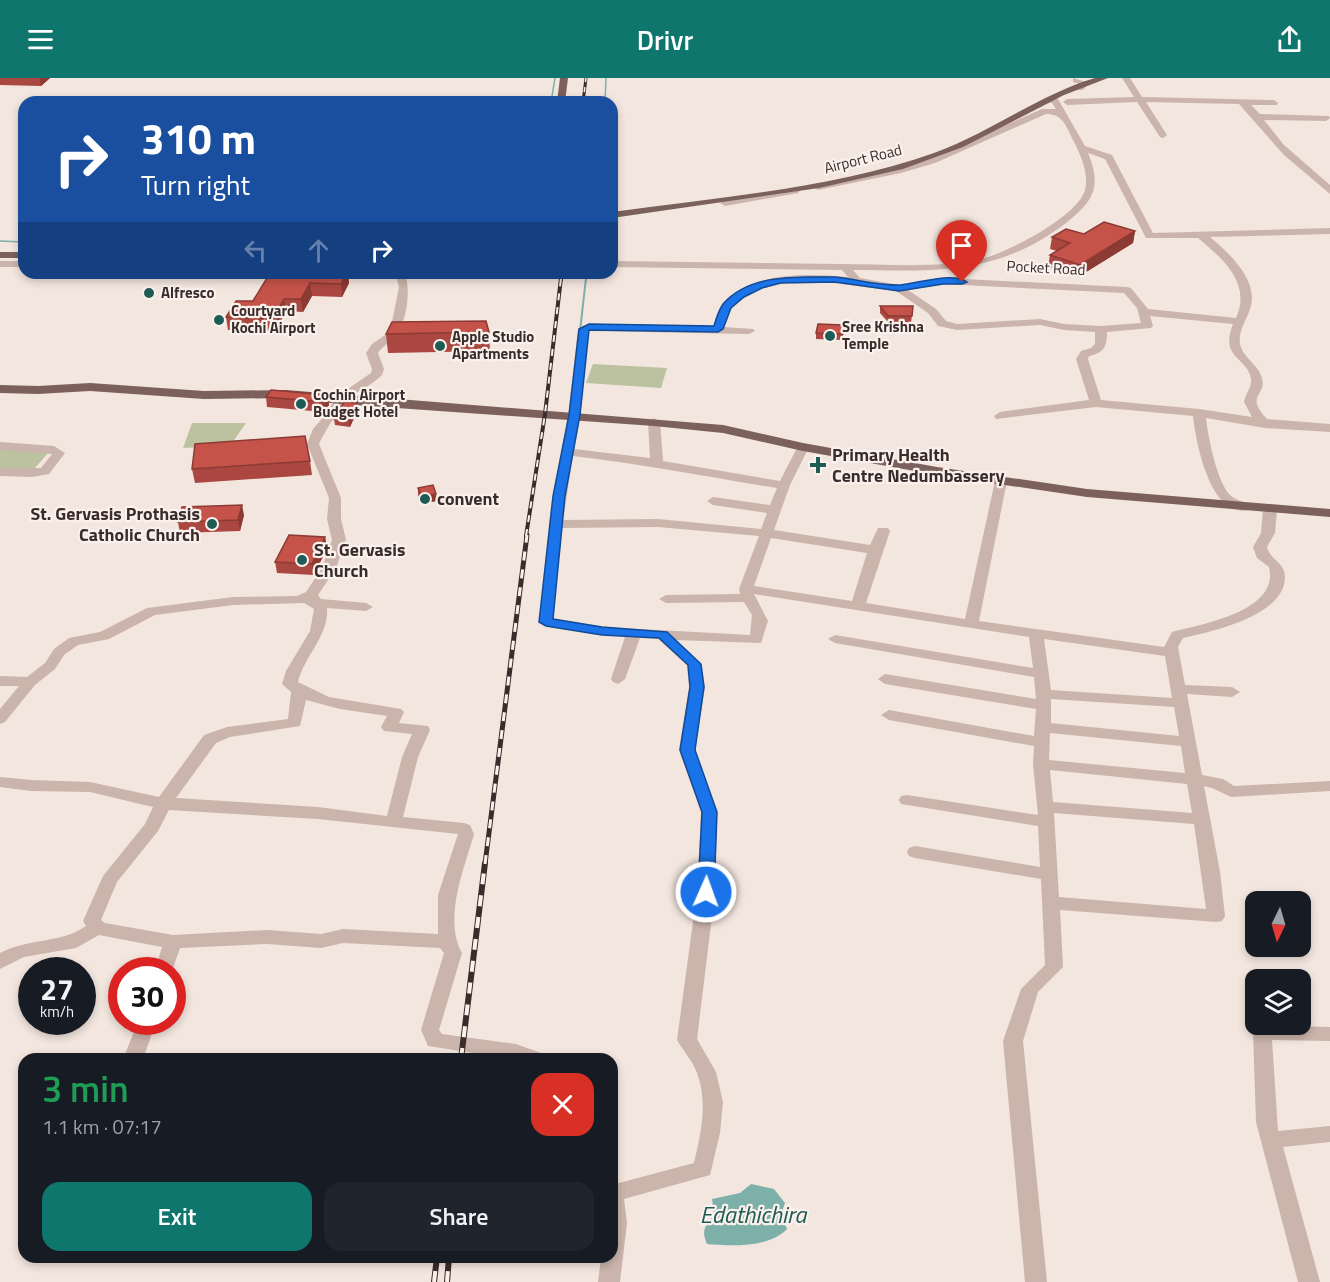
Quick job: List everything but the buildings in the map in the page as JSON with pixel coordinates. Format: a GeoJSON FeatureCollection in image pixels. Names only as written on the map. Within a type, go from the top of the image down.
{"type":"FeatureCollection","features":[{"type":"Feature","properties":{"kind":"main road"},"geometry":{"type":"LineString","coordinates":[[562,96],[564,78]]}},
{"type":"Feature","properties":{"kind":"main road","name":"Airport Road"},"geometry":{"type":"LineString","coordinates":[[796,187],[882,165],[925,150],[949,141],[1038,96],[1081,82],[1105,78]]}},
{"type":"Feature","properties":{"kind":"main road","name":"Airport Road"},"geometry":{"type":"LineString","coordinates":[[618,212],[796,187],[894,168],[962,144],[1081,82]]}},
{"type":"Feature","properties":{"kind":"main road"},"geometry":{"type":"LineString","coordinates":[[0,252],[18,253]]}},
{"type":"Feature","properties":{"kind":"main road"},"geometry":{"type":"LineString","coordinates":[[0,389],[38,390],[90,387],[195,395],[286,394],[340,400],[654,422],[723,429],[803,447],[1088,494],[1330,513]]}},
{"type":"Feature","properties":{"kind":"street"},"geometry":{"type":"LineString","coordinates":[[1126,78],[1163,135]]}},
{"type":"Feature","properties":{"kind":"street"},"geometry":{"type":"LineString","coordinates":[[1064,115],[1067,99],[1081,82]]}},
{"type":"Feature","properties":{"kind":"street"},"geometry":{"type":"LineString","coordinates":[[618,264],[846,268],[963,266],[1021,250],[1036,242],[1068,216],[1083,202],[1090,189],[1090,174],[1064,115],[1055,101],[1048,100]]}},
{"type":"Feature","properties":{"kind":"street"},"geometry":{"type":"LineString","coordinates":[[1067,102],[1274,103]]}},
{"type":"Feature","properties":{"kind":"street"},"geometry":{"type":"LineString","coordinates":[[1244,102],[1281,147],[1329,189]]}},
{"type":"Feature","properties":{"kind":"street"},"geometry":{"type":"LineString","coordinates":[[725,203],[856,181],[901,170],[962,149],[1036,114],[1055,111],[1064,115]]}},
{"type":"Feature","properties":{"kind":"street"},"geometry":{"type":"LineString","coordinates":[[1256,117],[1326,118]]}},
{"type":"Feature","properties":{"kind":"street"},"geometry":{"type":"LineString","coordinates":[[1079,147],[1109,157],[1150,236],[1330,231]]}},
{"type":"Feature","properties":{"kind":"street"},"geometry":{"type":"LineString","coordinates":[[1201,236],[1228,257],[1239,274],[1247,302],[1238,321],[1234,344],[1238,354],[1258,381],[1249,403],[1251,409],[1265,424]]}},
{"type":"Feature","properties":{"kind":"street"},"geometry":{"type":"LineString","coordinates":[[0,264],[18,264]]}},
{"type":"Feature","properties":{"kind":"street"},"geometry":{"type":"LineString","coordinates":[[846,268],[857,281]]}},
{"type":"Feature","properties":{"kind":"street"},"geometry":{"type":"LineString","coordinates":[[309,600],[329,568],[339,540],[334,519],[334,498],[313,444],[319,429],[331,416],[340,400],[376,375],[378,369],[372,350],[389,337],[396,327],[404,287],[401,279]]}},
{"type":"Feature","properties":{"kind":"street"},"geometry":{"type":"LineString","coordinates":[[718,329],[726,306],[741,295],[758,286],[780,280],[804,279],[857,281],[899,288],[932,311],[942,324],[957,327],[1040,322],[1064,327],[1101,329],[1147,326],[1144,312],[1238,321]]}},
{"type":"Feature","properties":{"kind":"street","name":"Pocket Road"},"geometry":{"type":"LineString","coordinates":[[899,288],[943,281],[1108,288],[1127,290],[1144,312]]}},
{"type":"Feature","properties":{"kind":"street"},"geometry":{"type":"LineString","coordinates":[[746,594],[759,610],[761,627],[756,640],[634,633],[569,627],[546,622],[556,524],[566,452],[574,415],[584,329],[586,327],[749,331]]}},
{"type":"Feature","properties":{"kind":"street"},"geometry":{"type":"LineString","coordinates":[[1096,403],[1082,359],[1085,353],[1095,351],[1101,344],[1101,329]]}},
{"type":"Feature","properties":{"kind":"street"},"geometry":{"type":"LineString","coordinates":[[1000,416],[1096,403],[1199,413],[1242,422],[1285,423],[1330,428]]}},
{"type":"Feature","properties":{"kind":"street"},"geometry":{"type":"LineString","coordinates":[[1199,413],[1200,429],[1214,475],[1227,499],[1244,507]]}},
{"type":"Feature","properties":{"kind":"street"},"geometry":{"type":"LineString","coordinates":[[654,422],[657,463]]}},
{"type":"Feature","properties":{"kind":"street"},"geometry":{"type":"LineString","coordinates":[[0,446],[54,450],[59,453],[45,471],[0,472]]}},
{"type":"Feature","properties":{"kind":"street"},"geometry":{"type":"LineString","coordinates":[[746,594],[774,510],[803,447]]}},
{"type":"Feature","properties":{"kind":"street"},"geometry":{"type":"LineString","coordinates":[[566,452],[657,463],[698,472],[784,485]]}},
{"type":"Feature","properties":{"kind":"street"},"geometry":{"type":"LineString","coordinates":[[971,624],[1001,481]]}},
{"type":"Feature","properties":{"kind":"street"},"geometry":{"type":"LineString","coordinates":[[713,501],[774,510]]}},
{"type":"Feature","properties":{"kind":"street"},"geometry":{"type":"LineString","coordinates":[[1050,903],[1216,916],[1171,647],[1177,635],[1249,613],[1272,592],[1278,579],[1275,565],[1262,555],[1260,547],[1268,534],[1270,509]]}},
{"type":"Feature","properties":{"kind":"street"},"geometry":{"type":"LineString","coordinates":[[556,524],[658,523],[766,533],[875,550]]}},
{"type":"Feature","properties":{"kind":"street"},"geometry":{"type":"LineString","coordinates":[[858,606],[883,531]]}},
{"type":"Feature","properties":{"kind":"street"},"geometry":{"type":"LineString","coordinates":[[666,599],[746,594],[858,606],[1173,653]]}},
{"type":"Feature","properties":{"kind":"street"},"geometry":{"type":"LineString","coordinates":[[309,600],[321,609],[317,631],[292,671],[290,684],[312,699],[396,712],[389,727],[422,730],[410,757],[394,822]]}},
{"type":"Feature","properties":{"kind":"street"},"geometry":{"type":"LineString","coordinates":[[0,719],[30,682],[74,640],[104,636],[152,611],[233,602],[309,600],[366,607]]}},
{"type":"Feature","properties":{"kind":"street"},"geometry":{"type":"LineString","coordinates":[[618,679],[634,633]]}},
{"type":"Feature","properties":{"kind":"street"},"geometry":{"type":"LineString","coordinates":[[1036,634],[1044,700],[1041,764],[1054,967],[1030,989],[1013,1041],[1036,1282]]}},
{"type":"Feature","properties":{"kind":"street"},"geometry":{"type":"LineString","coordinates":[[618,1190],[703,1169],[714,1113],[710,1080],[700,1056],[687,1040],[706,892],[709,824],[709,812],[687,750],[697,687],[694,664],[662,635]]}},
{"type":"Feature","properties":{"kind":"street"},"geometry":{"type":"LineString","coordinates":[[835,639],[1042,674]]}},
{"type":"Feature","properties":{"kind":"street"},"geometry":{"type":"LineString","coordinates":[[885,679],[1044,700],[1232,692]]}},
{"type":"Feature","properties":{"kind":"street"},"geometry":{"type":"LineString","coordinates":[[0,681],[30,682]]}},
{"type":"Feature","properties":{"kind":"street"},"geometry":{"type":"LineString","coordinates":[[299,692],[295,723],[226,732],[210,739],[163,804],[152,827],[109,880],[92,921],[100,930],[172,942],[267,937],[321,941],[343,936],[432,939],[447,943]]}},
{"type":"Feature","properties":{"kind":"street"},"geometry":{"type":"LineString","coordinates":[[889,715],[1042,735],[1187,742]]}},
{"type":"Feature","properties":{"kind":"street"},"geometry":{"type":"LineString","coordinates":[[1041,764],[1194,779],[1217,783],[1231,792],[1330,786]]}},
{"type":"Feature","properties":{"kind":"street"},"geometry":{"type":"LineString","coordinates":[[0,782],[34,788],[79,786],[163,804],[318,813],[464,829],[466,834],[447,895],[447,943],[453,953],[430,1030],[435,1041],[519,1053]]}},
{"type":"Feature","properties":{"kind":"street"},"geometry":{"type":"LineString","coordinates":[[907,800],[1046,815],[1201,819]]}},
{"type":"Feature","properties":{"kind":"street"},"geometry":{"type":"LineString","coordinates":[[915,852],[1049,874]]}},
{"type":"Feature","properties":{"kind":"street"},"geometry":{"type":"LineString","coordinates":[[0,962],[26,948],[69,943],[84,937],[98,927]]}},
{"type":"Feature","properties":{"kind":"street"},"geometry":{"type":"LineString","coordinates":[[168,957],[172,942]]}},
{"type":"Feature","properties":{"kind":"street"},"geometry":{"type":"LineString","coordinates":[[1309,1282],[1266,1122],[1262,1032],[1330,1034]]}},
{"type":"Feature","properties":{"kind":"street"},"geometry":{"type":"LineString","coordinates":[[135,1053],[142,1035]]}},
{"type":"Feature","properties":{"kind":"street"},"geometry":{"type":"LineString","coordinates":[[1271,1140],[1330,1134]]}},
{"type":"Feature","properties":{"kind":"street"},"geometry":{"type":"LineString","coordinates":[[609,1282],[611,1263]]}},
{"type":"Feature","properties":{"kind":"green space"},"geometry":{"type":"Polygon","coordinates":[[[593,364],[667,368],[661,388],[586,383],[593,364]]]}},
{"type":"Feature","properties":{"kind":"green space"},"geometry":{"type":"Polygon","coordinates":[[[192,423],[246,423],[230,446],[183,448],[192,423]]]}},
{"type":"Feature","properties":{"kind":"green space"},"geometry":{"type":"Polygon","coordinates":[[[0,449],[49,452],[34,469],[0,468],[0,449]]]}},
{"type":"Feature","properties":{"kind":"water","name":"Edathichira"},"geometry":{"type":"Polygon","coordinates":[[[751,1184],[774,1189],[785,1203],[781,1214],[787,1229],[770,1240],[760,1243],[707,1244],[704,1232],[706,1225],[714,1215],[712,1199],[740,1193],[751,1184]]]}},
{"type":"Feature","properties":{"kind":"waterway"},"geometry":{"type":"LineString","coordinates":[[552,96],[555,78]]}},
{"type":"Feature","properties":{"kind":"waterway"},"geometry":{"type":"LineString","coordinates":[[605,96],[606,78]]}},
{"type":"Feature","properties":{"kind":"waterway"},"geometry":{"type":"LineString","coordinates":[[0,241],[18,242]]}},
{"type":"Feature","properties":{"kind":"waterway"},"geometry":{"type":"LineString","coordinates":[[580,331],[586,279]]}},
{"type":"Feature","properties":{"kind":"railway"},"geometry":{"type":"LineString","coordinates":[[584,96],[586,78]]}},
{"type":"Feature","properties":{"kind":"railway"},"geometry":{"type":"LineString","coordinates":[[526,536],[545,414],[561,279]]}},
{"type":"Feature","properties":{"kind":"railway"},"geometry":{"type":"LineString","coordinates":[[485,864],[527,535]]}},
{"type":"Feature","properties":{"kind":"railway"},"geometry":{"type":"LineString","coordinates":[[462,1053],[485,863]]}},
{"type":"Feature","properties":{"kind":"railway"},"geometry":{"type":"LineString","coordinates":[[434,1282],[436,1263]]}},
{"type":"Feature","properties":{"kind":"railway"},"geometry":{"type":"LineString","coordinates":[[447,1282],[449,1263]]}},
{"type":"Feature","properties":{"kind":"place","name":"Alfresco"},"geometry":{"type":"Point","coordinates":[149,293]}},
{"type":"Feature","properties":{"kind":"place","name":"Courtyard Kochi Airport"},"geometry":{"type":"Point","coordinates":[219,320]}},
{"type":"Feature","properties":{"kind":"place","name":"Sree Krishna Temple"},"geometry":{"type":"Point","coordinates":[830,336]}},
{"type":"Feature","properties":{"kind":"place","name":"Apple Studio Apartments"},"geometry":{"type":"Point","coordinates":[440,346]}},
{"type":"Feature","properties":{"kind":"place","name":"Cochin Airport Budget Hotel"},"geometry":{"type":"Point","coordinates":[301,404]}},
{"type":"Feature","properties":{"kind":"place","name":"Primary Health Centre Nedumbassery"},"geometry":{"type":"Point","coordinates":[818,465]}},
{"type":"Feature","properties":{"kind":"place","name":"convent"},"geometry":{"type":"Point","coordinates":[425,499]}},
{"type":"Feature","properties":{"kind":"place","name":"St. Gervasis Prothasis Catholic Church"},"geometry":{"type":"Point","coordinates":[212,524]}},
{"type":"Feature","properties":{"kind":"place","name":"St. Gervasis Church"},"geometry":{"type":"Point","coordinates":[302,560]}},
{"type":"Feature","properties":{"kind":"route"},"geometry":{"type":"LineString","coordinates":[[706,892],[709,812],[687,750],[697,687],[694,664],[662,635],[602,631],[546,622],[559,496],[574,415],[584,329],[586,327],[718,329],[726,306],[758,286],[780,280],[857,281],[899,288],[943,281],[962,282]]}}]}
